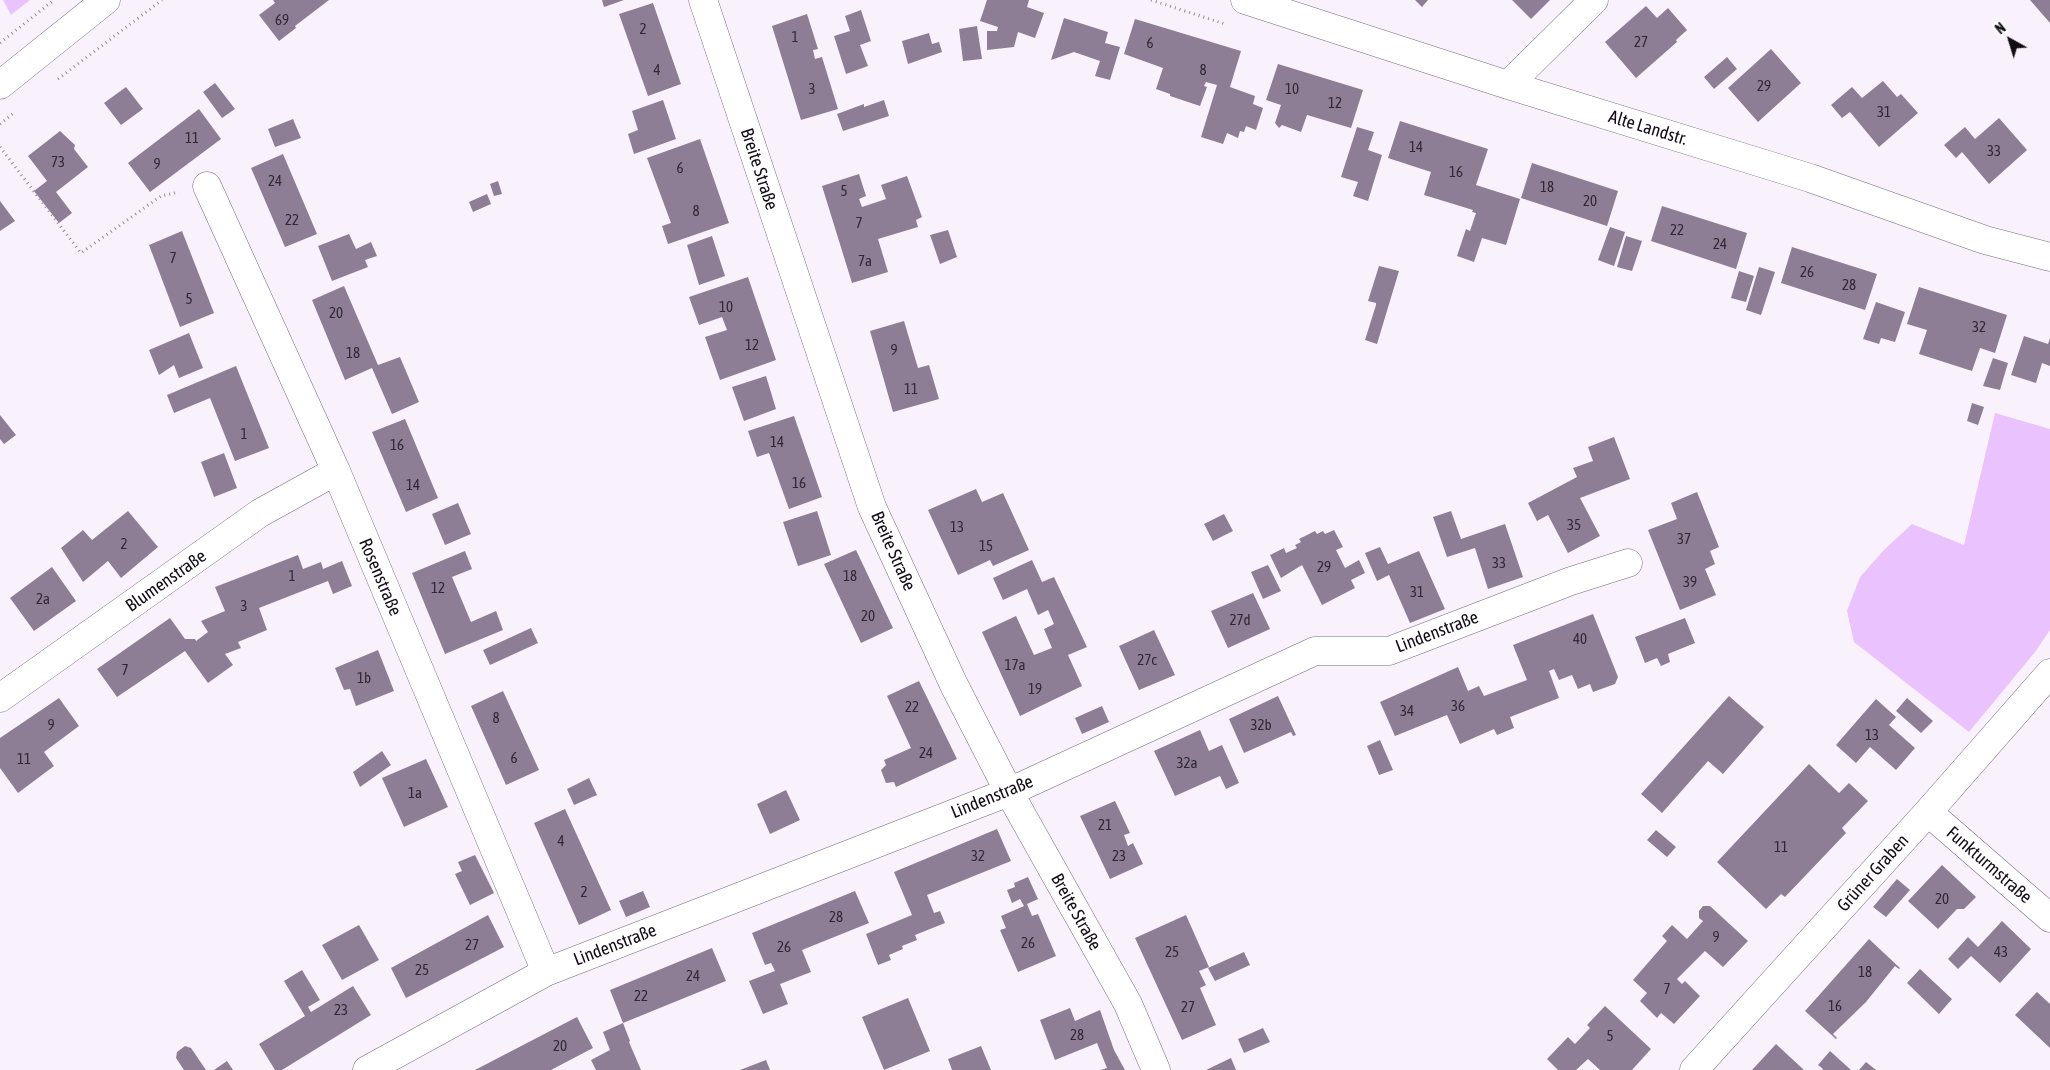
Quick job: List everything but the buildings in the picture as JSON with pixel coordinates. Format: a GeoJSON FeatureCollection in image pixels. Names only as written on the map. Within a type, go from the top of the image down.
{"type":"FeatureCollection","features":[{"type":"Feature","properties":{"kind":"street"},"geometry":{"type":"LineString","coordinates":[[0,85],[106,0]]}},
{"type":"Feature","properties":{"kind":"street","name":"Breite Straße"},"geometry":{"type":"LineString","coordinates":[[703,0],[872,507],[954,686],[1009,792],[1128,1004],[1156,1070]]}},
{"type":"Feature","properties":{"kind":"street","name":"Alte Landstr."},"geometry":{"type":"LineString","coordinates":[[1245,0],[1508,85],[1810,178],[1985,240],[2050,257]]}},
{"type":"Feature","properties":{"kind":"street"},"geometry":{"type":"LineString","coordinates":[[1508,85],[1594,0]]}},
{"type":"Feature","properties":{"kind":"street","name":"Rosenstraße"},"geometry":{"type":"LineString","coordinates":[[206,186],[336,471],[546,972]]}},
{"type":"Feature","properties":{"kind":"street","name":"Blumenstraße"},"geometry":{"type":"LineString","coordinates":[[0,698],[260,513],[336,471]]}},
{"type":"Feature","properties":{"kind":"street","name":"Lindenstraße"},"geometry":{"type":"LineString","coordinates":[[368,1070],[546,972],[1009,792],[1315,650],[1388,651],[1571,581],[1628,564]]}},
{"type":"Feature","properties":{"kind":"street","name":"Grüner Graben"},"geometry":{"type":"LineString","coordinates":[[1694,1070],[1928,812],[2050,673]]}},
{"type":"Feature","properties":{"kind":"street","name":"Funkturmstraße"},"geometry":{"type":"LineString","coordinates":[[1928,812],[2050,918]]}},
{"type":"Feature","properties":{"kind":"path"},"geometry":{"type":"LineString","coordinates":[[0,42],[54,0]]}},
{"type":"Feature","properties":{"kind":"path"},"geometry":{"type":"LineString","coordinates":[[54,82],[162,0]]}},
{"type":"Feature","properties":{"kind":"path"},"geometry":{"type":"LineString","coordinates":[[0,124],[16,112]]}},
{"type":"Feature","properties":{"kind":"path"},"geometry":{"type":"LineString","coordinates":[[0,147],[81,253],[160,196],[206,186]]}},
{"type":"Feature","properties":{"kind":"shaded area"},"geometry":{"type":"Polygon","coordinates":[[[3,0],[30,0],[11,15],[3,0]]]}},
{"type":"Feature","properties":{"kind":"shaded area"},"geometry":{"type":"Polygon","coordinates":[[[1995,413],[2050,429],[2050,630],[2035,652],[1969,732],[1854,642],[1847,611],[1860,577],[1885,549],[1912,524],[1964,545],[1995,413]]]}}]}
